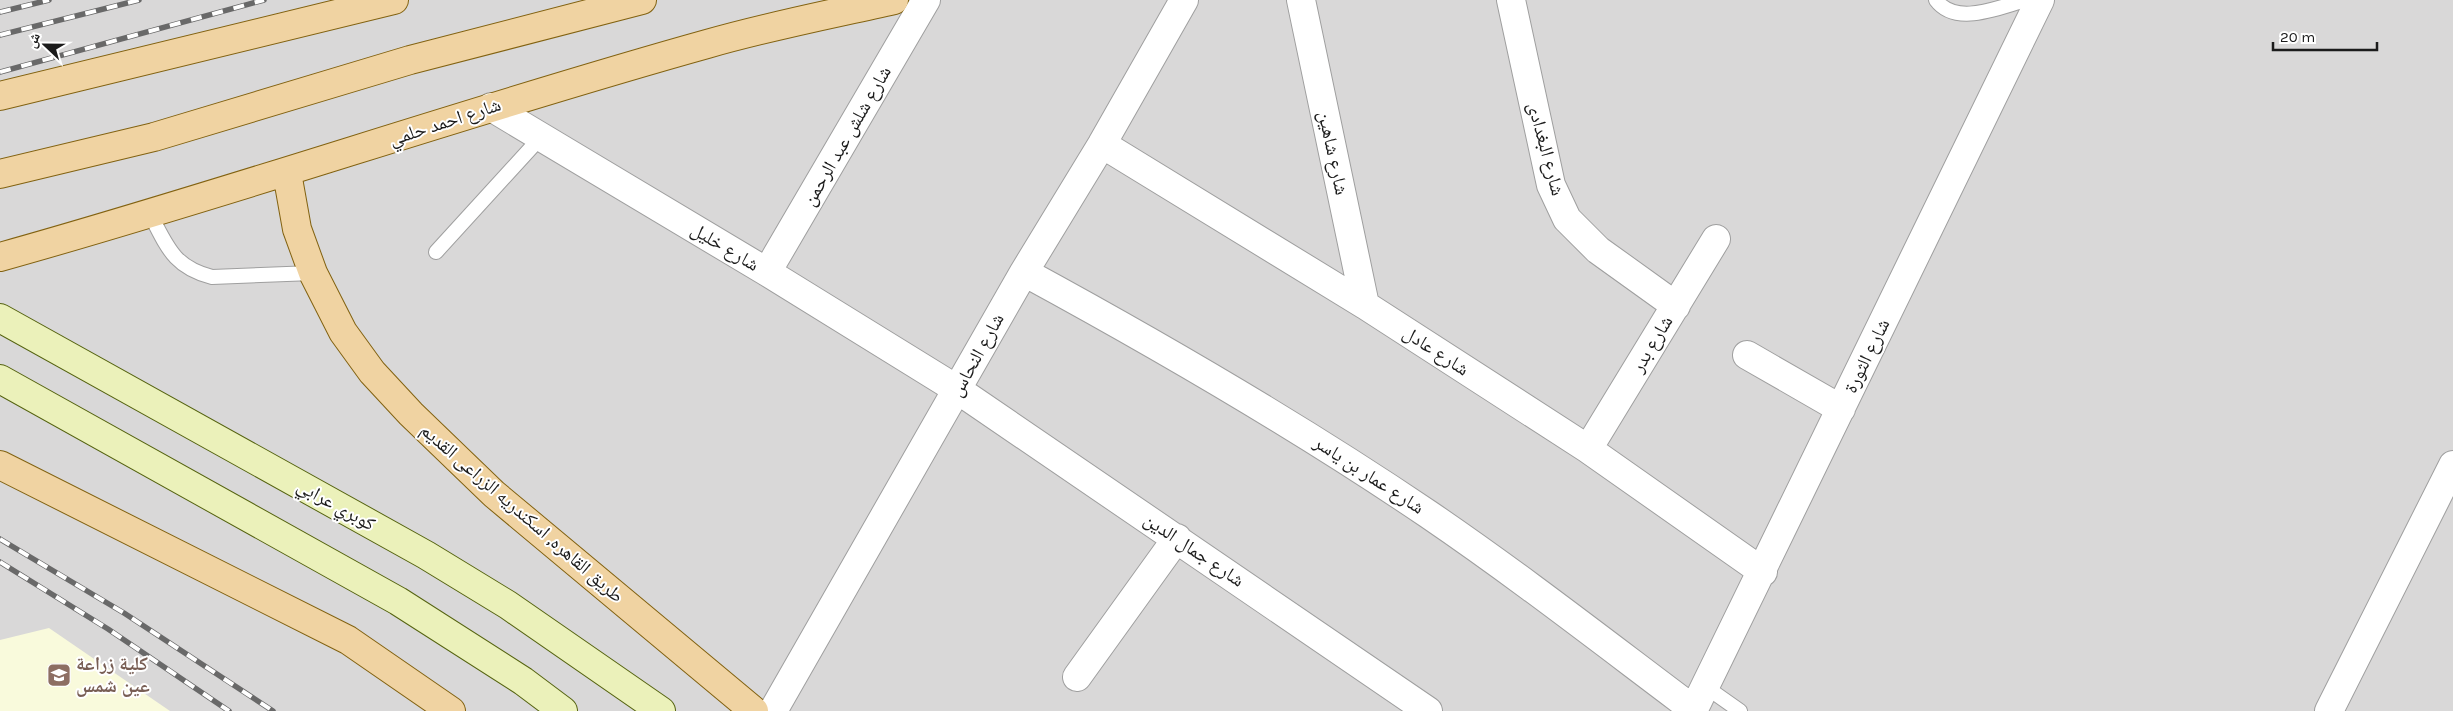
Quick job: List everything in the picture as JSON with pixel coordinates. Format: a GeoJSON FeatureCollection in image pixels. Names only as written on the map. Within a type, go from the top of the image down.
{"type":"FeatureCollection","features":[{"type":"Feature","properties":{"kind":"main road"},"geometry":{"type":"LineString","coordinates":[[0,96],[394,0]]}},
{"type":"Feature","properties":{"kind":"main road"},"geometry":{"type":"LineString","coordinates":[[0,174],[154,137],[410,60],[642,0]]}},
{"type":"Feature","properties":{"kind":"main road","name":"شارع احمد حلمي"},"geometry":{"type":"LineString","coordinates":[[0,257],[287,173],[491,107],[710,43],[894,0]]}},
{"type":"Feature","properties":{"kind":"main road","name":"طريق القاهره, اسكندريه الزراعى القديم"},"geometry":{"type":"LineString","coordinates":[[287,173],[297,229],[313,273],[343,332],[372,372],[411,414],[494,494],[754,711]]}},
{"type":"Feature","properties":{"kind":"main road","name":"كوبري عرابي"},"geometry":{"type":"LineString","coordinates":[[0,318],[426,555],[508,605],[661,711]]}},
{"type":"Feature","properties":{"kind":"main road"},"geometry":{"type":"LineString","coordinates":[[0,379],[398,601],[523,681],[563,711]]}},
{"type":"Feature","properties":{"kind":"main road"},"geometry":{"type":"LineString","coordinates":[[0,465],[348,640],[452,711]]}},
{"type":"Feature","properties":{"kind":"street","name":"شارع شلش عبد الرحمن"},"geometry":{"type":"LineString","coordinates":[[767,272],[926,0]]}},
{"type":"Feature","properties":{"kind":"street","name":"شارع النحاس"},"geometry":{"type":"LineString","coordinates":[[773,711],[1024,272],[1102,144],[1184,0]]}},
{"type":"Feature","properties":{"kind":"street","name":"شارع شاهين"},"geometry":{"type":"LineString","coordinates":[[1302,0],[1365,305]]}},
{"type":"Feature","properties":{"kind":"street","name":"شارع البغدادى"},"geometry":{"type":"LineString","coordinates":[[1510,0],[1551,185],[1568,218],[1598,250],[1676,306]]}},
{"type":"Feature","properties":{"kind":"street","name":"شارع الثورة"},"geometry":{"type":"LineString","coordinates":[[1697,703],[1763,572],[2040,0]]}},
{"type":"Feature","properties":{"kind":"street","name":"شارع خليل"},"geometry":{"type":"LineString","coordinates":[[491,107],[767,272],[958,390]]}},
{"type":"Feature","properties":{"kind":"street","name":"شارع عادل"},"geometry":{"type":"LineString","coordinates":[[1102,144],[1365,305],[1588,449],[1763,572]]}},
{"type":"Feature","properties":{"kind":"street","name":"شارع بدر"},"geometry":{"type":"LineString","coordinates":[[1588,449],[1716,239]]}},
{"type":"Feature","properties":{"kind":"street","name":"شارع عمار بن ياسر"},"geometry":{"type":"LineString","coordinates":[[1024,272],[1163,348],[1298,429],[1429,515],[1557,607],[1697,703]]}},
{"type":"Feature","properties":{"kind":"street"},"geometry":{"type":"LineString","coordinates":[[1747,355],[1841,409]]}},
{"type":"Feature","properties":{"kind":"street","name":"شارع جمال الدين"},"geometry":{"type":"LineString","coordinates":[[958,390],[1428,711]]}},
{"type":"Feature","properties":{"kind":"street"},"geometry":{"type":"LineString","coordinates":[[2329,711],[2453,465]]}},
{"type":"Feature","properties":{"kind":"street"},"geometry":{"type":"LineString","coordinates":[[1077,676],[1177,538]]}},
{"type":"Feature","properties":{"kind":"lane"},"geometry":{"type":"LineString","coordinates":[[1936,0],[1950,12],[1962,14],[2026,0]]}},
{"type":"Feature","properties":{"kind":"lane"},"geometry":{"type":"LineString","coordinates":[[436,252],[541,137]]}},
{"type":"Feature","properties":{"kind":"lane"},"geometry":{"type":"LineString","coordinates":[[150,214],[173,257],[191,270],[201,274],[212,277],[313,273]]}},
{"type":"Feature","properties":{"kind":"lane"},"geometry":{"type":"LineString","coordinates":[[1697,703],[1740,711]]}},
{"type":"Feature","properties":{"kind":"shaded area"},"geometry":{"type":"Polygon","coordinates":[[[0,0],[2453,0],[2453,711],[0,711],[0,0]]]}},
{"type":"Feature","properties":{"kind":"shaded area","name":"كلية زراعة عين شمس"},"geometry":{"type":"Polygon","coordinates":[[[49,628],[170,711],[0,711],[0,640],[49,628]]]}},
{"type":"Feature","properties":{"kind":"railway"},"geometry":{"type":"LineString","coordinates":[[0,12],[49,0]]}},
{"type":"Feature","properties":{"kind":"railway"},"geometry":{"type":"LineString","coordinates":[[0,35],[139,0]]}},
{"type":"Feature","properties":{"kind":"railway"},"geometry":{"type":"LineString","coordinates":[[0,72],[264,0]]}},
{"type":"Feature","properties":{"kind":"railway"},"geometry":{"type":"LineString","coordinates":[[0,539],[124,613],[273,711]]}},
{"type":"Feature","properties":{"kind":"railway"},"geometry":{"type":"LineString","coordinates":[[0,562],[108,629],[229,711]]}},
{"type":"Feature","properties":{"kind":"place","name":"كلية زراعة عين شمس"},"geometry":{"type":"Point","coordinates":[59,675]}}]}
